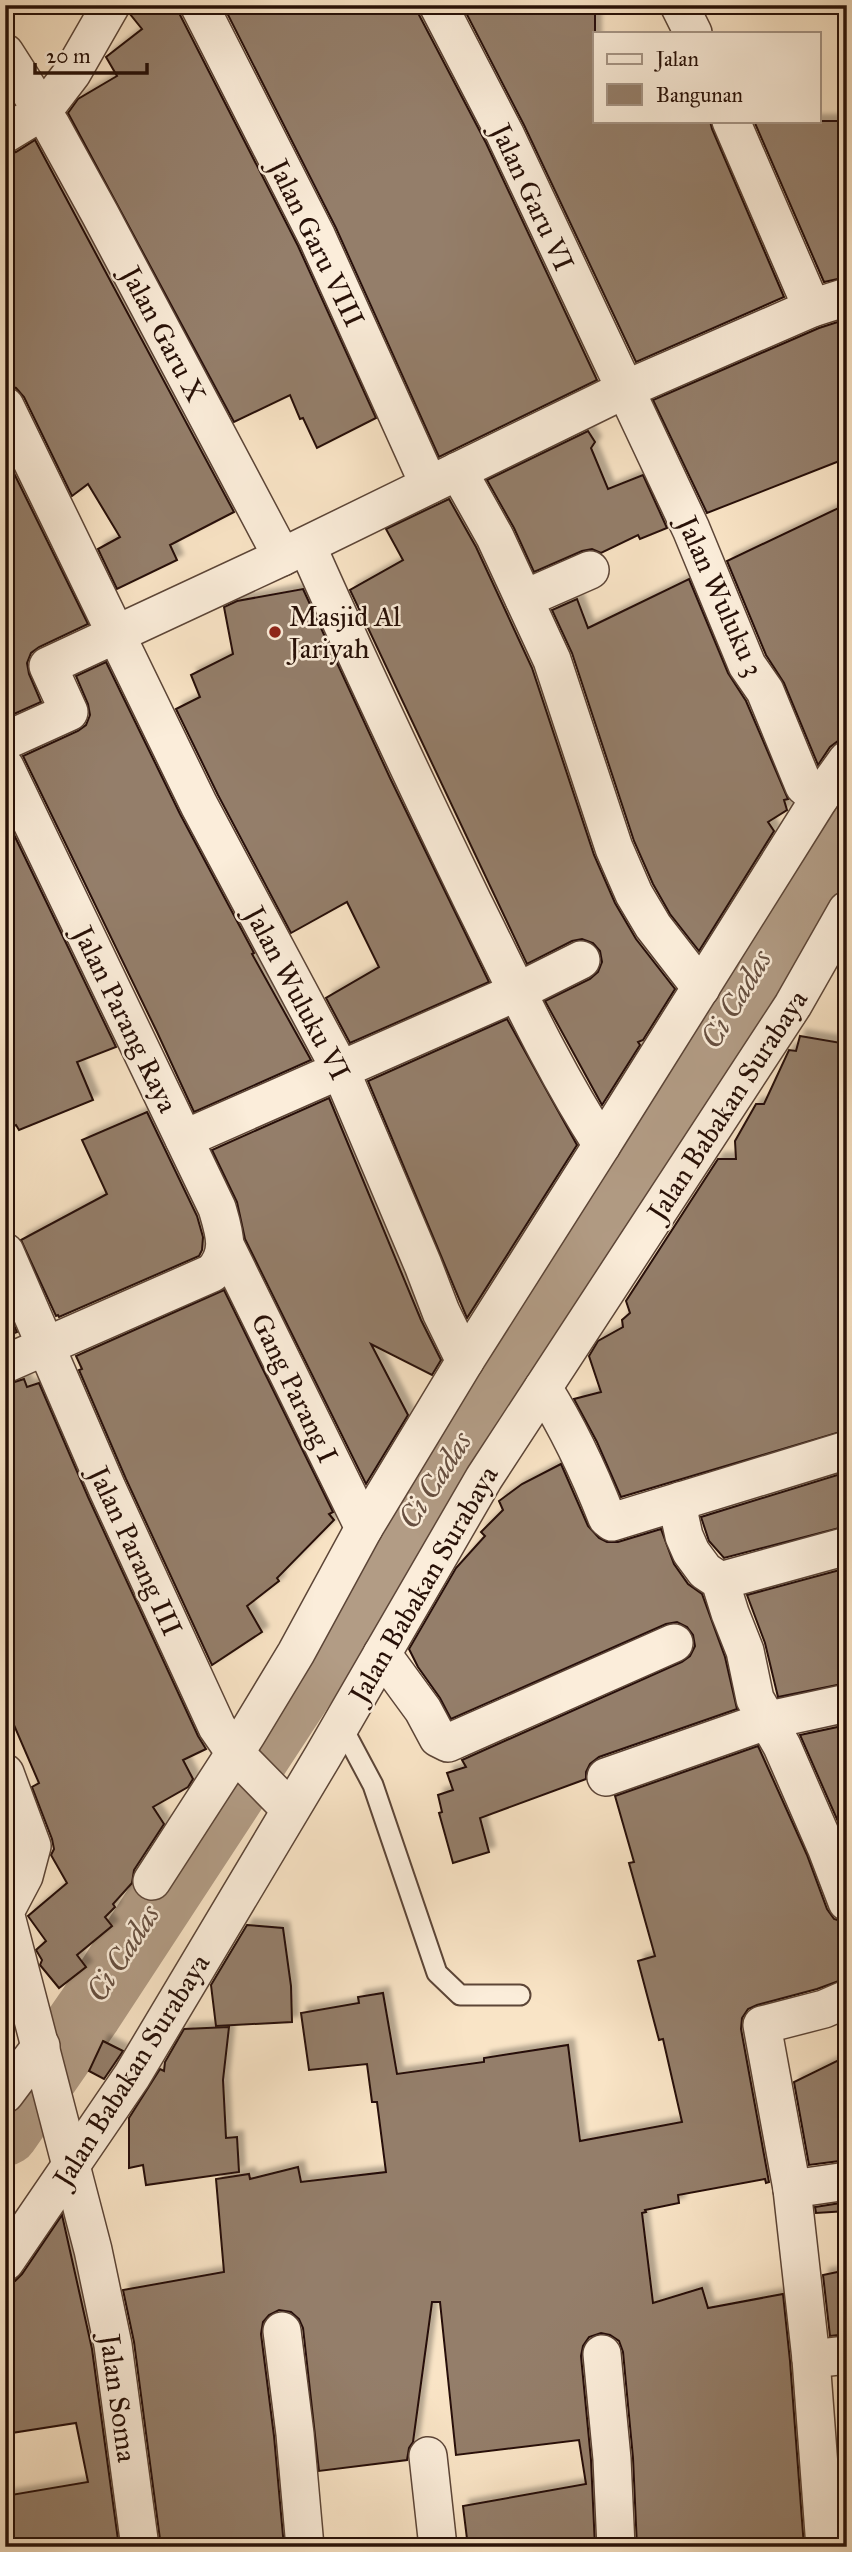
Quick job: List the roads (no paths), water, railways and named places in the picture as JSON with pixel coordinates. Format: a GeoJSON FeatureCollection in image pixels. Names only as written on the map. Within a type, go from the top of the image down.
{"type":"FeatureCollection","features":[{"type":"Feature","properties":{"kind":"street"},"geometry":{"type":"LineString","coordinates":[[5,134],[43,111],[72,73],[111,5]]}},
{"type":"Feature","properties":{"kind":"street","name":"Jalan Garu VIII"},"geometry":{"type":"LineString","coordinates":[[199,5],[443,478],[495,537],[552,660],[614,848],[634,894],[653,926],[701,988]]}},
{"type":"Feature","properties":{"kind":"street","name":"Jalan Garu VI"},"geometry":{"type":"LineString","coordinates":[[438,5],[505,134],[624,390]]}},
{"type":"Feature","properties":{"kind":"street"},"geometry":{"type":"LineString","coordinates":[[679,5],[692,32]]}},
{"type":"Feature","properties":{"kind":"street","name":"Jalan Garu X"},"geometry":{"type":"LineString","coordinates":[[5,53],[28,92],[43,111],[294,552],[378,706],[571,1097],[602,1145]]}},
{"type":"Feature","properties":{"kind":"street"},"geometry":{"type":"LineString","coordinates":[[731,122],[812,307]]}},
{"type":"Feature","properties":{"kind":"street"},"geometry":{"type":"LineString","coordinates":[[5,741],[69,712],[48,666],[294,552],[624,390],[812,307],[847,297]]}},
{"type":"Feature","properties":{"kind":"street","name":"Jalan Wuluku 3"},"geometry":{"type":"LineString","coordinates":[[624,390],[691,529],[747,665],[765,691],[804,786],[819,799]]}},
{"type":"Feature","properties":{"kind":"street","name":"Jalan Wuluku VI"},"geometry":{"type":"LineString","coordinates":[[5,406],[199,805],[340,1069],[441,1311],[465,1361]]}},
{"type":"Feature","properties":{"kind":"street"},"geometry":{"type":"LineString","coordinates":[[524,599],[590,570]]}},
{"type":"Feature","properties":{"kind":"street"},"geometry":{"type":"LineString","coordinates":[[152,1881],[258,1777],[296,1653],[364,1528],[465,1361],[819,799],[847,760]]}},
{"type":"Feature","properties":{"kind":"street","name":"Jalan Parang Raya"},"geometry":{"type":"LineString","coordinates":[[5,767],[216,1208],[219,1260]]}},
{"type":"Feature","properties":{"kind":"street","name":"Jalan Babakan Surabaya"},"geometry":{"type":"LineString","coordinates":[[5,2262],[132,2076],[258,1777],[341,1725],[484,1478],[793,1005],[847,910]]}},
{"type":"Feature","properties":{"kind":"street"},"geometry":{"type":"LineString","coordinates":[[184,1139],[517,992],[581,960]]}},
{"type":"Feature","properties":{"kind":"street","name":"Jalan Parang III"},"geometry":{"type":"LineString","coordinates":[[5,1252],[107,1488],[211,1714],[258,1777]]}},
{"type":"Feature","properties":{"kind":"street"},"geometry":{"type":"LineString","coordinates":[[5,1364],[219,1260]]}},
{"type":"Feature","properties":{"kind":"street","name":"Gang Parang I"},"geometry":{"type":"LineString","coordinates":[[219,1260],[364,1528]]}},
{"type":"Feature","properties":{"kind":"street"},"geometry":{"type":"LineString","coordinates":[[543,1388],[567,1426],[591,1475],[608,1521],[612,1522],[847,1450]]}},
{"type":"Feature","properties":{"kind":"street"},"geometry":{"type":"LineString","coordinates":[[680,1501],[684,1536],[705,1572],[720,1581],[745,1651],[755,1699],[769,1720],[826,1847],[847,1902]]}},
{"type":"Feature","properties":{"kind":"street"},"geometry":{"type":"LineString","coordinates":[[720,1581],[847,1546]]}},
{"type":"Feature","properties":{"kind":"street"},"geometry":{"type":"LineString","coordinates":[[382,1654],[424,1710],[438,1738],[448,1743],[674,1643]]}},
{"type":"Feature","properties":{"kind":"street"},"geometry":{"type":"LineString","coordinates":[[606,1777],[769,1720],[847,1703]]}},
{"type":"Feature","properties":{"kind":"street"},"geometry":{"type":"LineString","coordinates":[[5,1773],[32,1846],[24,1876],[5,1912]]}},
{"type":"Feature","properties":{"kind":"street","name":"Jalan Soma"},"geometry":{"type":"LineString","coordinates":[[5,1912],[93,2250],[113,2345],[140,2547]]}},
{"type":"Feature","properties":{"kind":"street"},"geometry":{"type":"LineString","coordinates":[[825,2547],[811,2359],[792,2189],[762,2025],[847,1999]]}},
{"type":"Feature","properties":{"kind":"street"},"geometry":{"type":"LineString","coordinates":[[5,2094],[42,2048]]}},
{"type":"Feature","properties":{"kind":"street"},"geometry":{"type":"LineString","coordinates":[[792,2189],[847,2180]]}},
{"type":"Feature","properties":{"kind":"street"},"geometry":{"type":"LineString","coordinates":[[282,2331],[305,2547]]}},
{"type":"Feature","properties":{"kind":"street"},"geometry":{"type":"LineString","coordinates":[[602,2354],[612,2459],[615,2547]]}},
{"type":"Feature","properties":{"kind":"street"},"geometry":{"type":"LineString","coordinates":[[811,2359],[847,2355]]}},
{"type":"Feature","properties":{"kind":"street"},"geometry":{"type":"LineString","coordinates":[[429,2456],[438,2547]]}},
{"type":"Feature","properties":{"kind":"lane"},"geometry":{"type":"LineString","coordinates":[[341,1725],[373,1786],[437,1973],[460,1995],[520,1995]]}},
{"type":"Feature","properties":{"kind":"waterway","name":"Ci Cadas"},"geometry":{"type":"LineString","coordinates":[[5,2132],[89,2011],[555,1298],[847,816]]}},
{"type":"Feature","properties":{"kind":"place","name":"Masjid Al Jariyah"},"geometry":{"type":"Point","coordinates":[275,632]}}]}
